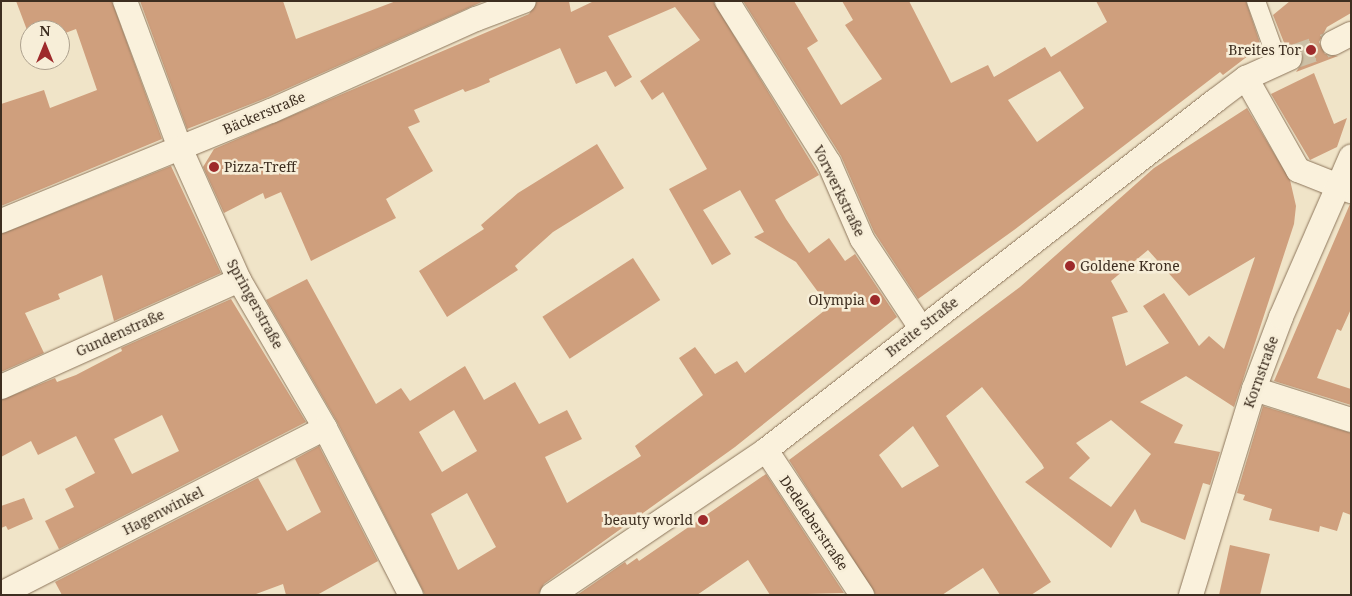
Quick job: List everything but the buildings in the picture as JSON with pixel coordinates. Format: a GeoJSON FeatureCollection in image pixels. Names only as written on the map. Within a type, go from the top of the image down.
{"type":"FeatureCollection","features":[{"type":"Feature","properties":{"kind":"street","name":"Springerstraße"},"geometry":{"type":"LineString","coordinates":[[125,1],[180,148],[239,280],[325,428],[411,595]]}},
{"type":"Feature","properties":{"kind":"street","name":"Bäckerstraße"},"geometry":{"type":"LineString","coordinates":[[1,221],[271,111],[476,19],[524,1]]}},
{"type":"Feature","properties":{"kind":"street","name":"Vorwerkstraße"},"geometry":{"type":"LineString","coordinates":[[727,1],[828,163],[862,239],[921,328]]}},
{"type":"Feature","properties":{"kind":"street"},"geometry":{"type":"LineString","coordinates":[[1256,1],[1284,60]]}},
{"type":"Feature","properties":{"kind":"street","name":"Breite Straße"},"geometry":{"type":"LineString","coordinates":[[552,595],[766,450],[1246,78],[1284,60]]}},
{"type":"Feature","properties":{"kind":"street"},"geometry":{"type":"LineString","coordinates":[[1246,78],[1298,170],[1344,188]]}},
{"type":"Feature","properties":{"kind":"street","name":"Kornstraße"},"geometry":{"type":"LineString","coordinates":[[1191,595],[1254,389],[1344,188],[1351,157]]}},
{"type":"Feature","properties":{"kind":"street","name":"Gundenstraße"},"geometry":{"type":"LineString","coordinates":[[1,386],[239,280]]}},
{"type":"Feature","properties":{"kind":"street"},"geometry":{"type":"LineString","coordinates":[[1254,389],[1351,420]]}},
{"type":"Feature","properties":{"kind":"street","name":"Hagenwinkel"},"geometry":{"type":"LineString","coordinates":[[1,594],[325,428]]}},
{"type":"Feature","properties":{"kind":"street","name":"Dedeleberstraße"},"geometry":{"type":"LineString","coordinates":[[766,450],[862,595]]}},
{"type":"Feature","properties":{"kind":"tunnel"},"geometry":{"type":"LineString","coordinates":[[1290,58],[1333,43]]}},
{"type":"Feature","properties":{"kind":"place","name":"Breites Tor"},"geometry":{"type":"Point","coordinates":[1311,50]}},
{"type":"Feature","properties":{"kind":"place","name":"Pizza-Treff"},"geometry":{"type":"Point","coordinates":[214,167]}},
{"type":"Feature","properties":{"kind":"place","name":"Goldene Krone"},"geometry":{"type":"Point","coordinates":[1070,266]}},
{"type":"Feature","properties":{"kind":"place","name":"Olympia"},"geometry":{"type":"Point","coordinates":[875,300]}},
{"type":"Feature","properties":{"kind":"place","name":"beauty world"},"geometry":{"type":"Point","coordinates":[703,520]}}]}
